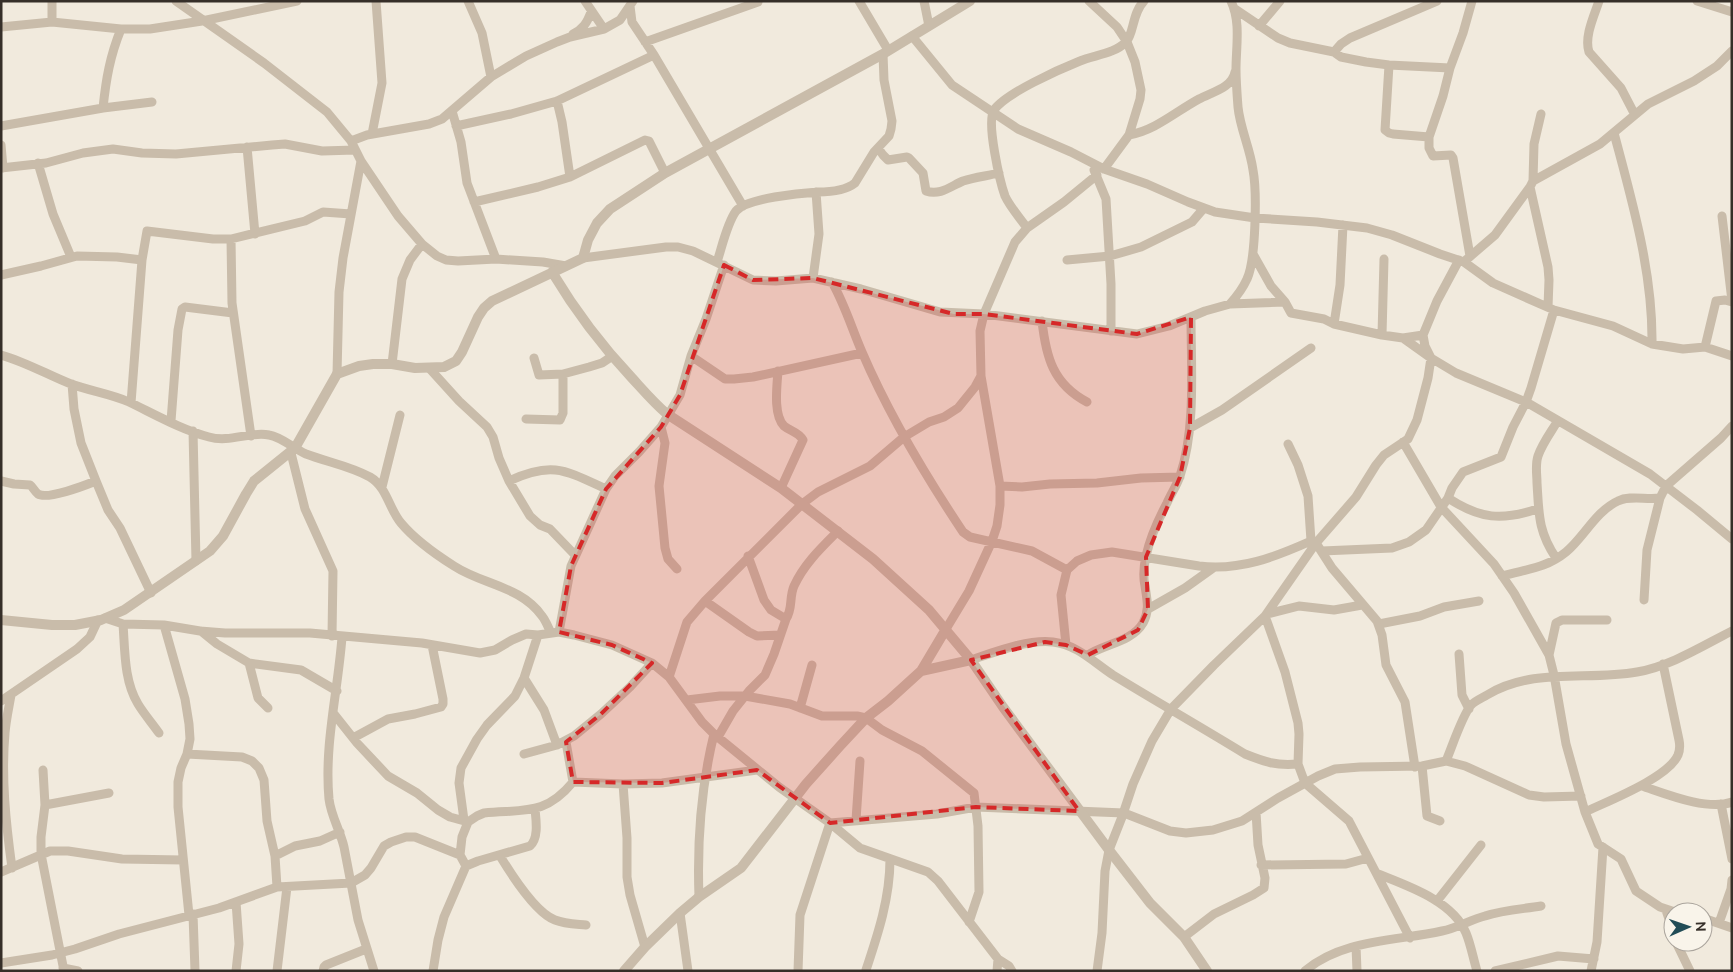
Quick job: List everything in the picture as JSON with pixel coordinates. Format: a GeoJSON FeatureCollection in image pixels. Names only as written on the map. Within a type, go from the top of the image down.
{"type":"FeatureCollection","features":[{"type":"Feature","properties":{"kind":"street"},"geometry":{"type":"LineString","coordinates":[[52,1],[52,22]]}},
{"type":"Feature","properties":{"kind":"street"},"geometry":{"type":"LineString","coordinates":[[176,1],[264,63],[327,112],[351,140],[361,162],[398,216],[422,244],[437,256],[446,260],[496,259],[543,262],[566,266]]}},
{"type":"Feature","properties":{"kind":"street"},"geometry":{"type":"LineString","coordinates":[[1,27],[52,22],[122,29],[150,29],[202,21],[297,1]]}},
{"type":"Feature","properties":{"kind":"street"},"geometry":{"type":"LineString","coordinates":[[372,134],[382,83],[376,1]]}},
{"type":"Feature","properties":{"kind":"street"},"geometry":{"type":"LineString","coordinates":[[468,1],[482,33],[491,77]]}},
{"type":"Feature","properties":{"kind":"street"},"geometry":{"type":"LineString","coordinates":[[585,1],[604,29]]}},
{"type":"Feature","properties":{"kind":"street"},"geometry":{"type":"LineString","coordinates":[[555,632],[571,566],[606,489],[615,476],[661,426],[680,395],[691,356],[706,318],[732,218],[743,206],[760,200],[827,192],[850,186],[860,175],[866,162],[889,136],[892,121],[884,80],[885,52],[859,1]]}},
{"type":"Feature","properties":{"kind":"street"},"geometry":{"type":"LineString","coordinates":[[924,1],[929,26]]}},
{"type":"Feature","properties":{"kind":"street"},"geometry":{"type":"LineString","coordinates":[[583,258],[588,240],[597,223],[610,209],[665,173],[710,150],[885,52],[970,1]]}},
{"type":"Feature","properties":{"kind":"street"},"geometry":{"type":"LineString","coordinates":[[1089,1],[1117,27],[1126,42],[1140,81],[1141,90],[1140,99],[1128,135],[1104,169]]}},
{"type":"Feature","properties":{"kind":"street"},"geometry":{"type":"LineString","coordinates":[[1027,228],[1006,199],[998,173],[991,126],[993,111],[1039,80],[1086,59],[1115,49],[1126,42],[1136,14],[1144,1]]}},
{"type":"Feature","properties":{"kind":"street"},"geometry":{"type":"LineString","coordinates":[[1259,26],[1280,1]]}},
{"type":"Feature","properties":{"kind":"street"},"geometry":{"type":"LineString","coordinates":[[1334,52],[1350,38],[1437,1]]}},
{"type":"Feature","properties":{"kind":"street"},"geometry":{"type":"LineString","coordinates":[[1464,259],[1453,158],[1449,154],[1433,156],[1429,148],[1430,137],[1450,68],[1472,1]]}},
{"type":"Feature","properties":{"kind":"street"},"geometry":{"type":"LineString","coordinates":[[1598,1],[1589,34],[1589,52],[1621,88],[1635,115]]}},
{"type":"Feature","properties":{"kind":"street"},"geometry":{"type":"LineString","coordinates":[[1698,1],[1732,12]]}},
{"type":"Feature","properties":{"kind":"street"},"geometry":{"type":"LineString","coordinates":[[645,42],[758,2]]}},
{"type":"Feature","properties":{"kind":"street"},"geometry":{"type":"LineString","coordinates":[[351,140],[372,134],[429,124],[442,119],[491,77],[526,56],[570,37],[604,29],[620,20],[632,4]]}},
{"type":"Feature","properties":{"kind":"street"},"geometry":{"type":"LineString","coordinates":[[632,4],[632,22],[654,55],[743,206]]}},
{"type":"Feature","properties":{"kind":"street"},"geometry":{"type":"LineString","coordinates":[[1233,5],[1259,26],[1290,44],[1334,52],[1341,57],[1389,66],[1450,68]]}},
{"type":"Feature","properties":{"kind":"street"},"geometry":{"type":"LineString","coordinates":[[1230,304],[1248,278],[1255,218],[1254,172],[1238,109],[1237,40],[1233,5]]}},
{"type":"Feature","properties":{"kind":"street"},"geometry":{"type":"LineString","coordinates":[[570,37],[588,22],[592,12]]}},
{"type":"Feature","properties":{"kind":"street"},"geometry":{"type":"LineString","coordinates":[[620,20],[632,22]]}},
{"type":"Feature","properties":{"kind":"street"},"geometry":{"type":"LineString","coordinates":[[103,108],[112,50],[122,29]]}},
{"type":"Feature","properties":{"kind":"street"},"geometry":{"type":"LineString","coordinates":[[912,36],[952,85],[993,111],[1002,120],[1104,169],[1147,184],[1215,212],[1255,218],[1317,222],[1367,228],[1392,235],[1440,254],[1464,259],[1493,283],[1551,309],[1613,326],[1652,344],[1683,350],[1705,347],[1732,356]]}},
{"type":"Feature","properties":{"kind":"street"},"geometry":{"type":"LineString","coordinates":[[1097,971],[1102,932],[1105,871],[1109,850],[1133,784],[1152,740],[1171,709],[1266,615],[1316,545],[1356,497],[1384,455],[1408,439],[1417,420],[1428,378],[1430,358],[1423,335],[1437,301],[1464,259],[1481,248],[1496,234],[1531,184],[1600,144],[1648,104],[1694,82],[1717,66],[1732,52]]}},
{"type":"Feature","properties":{"kind":"street"},"geometry":{"type":"LineString","coordinates":[[456,126],[511,114],[557,101],[654,55]]}},
{"type":"Feature","properties":{"kind":"street"},"geometry":{"type":"LineString","coordinates":[[1389,66],[1385,130],[1393,134],[1430,137]]}},
{"type":"Feature","properties":{"kind":"street"},"geometry":{"type":"LineString","coordinates":[[1128,135],[1158,125],[1199,98],[1226,86],[1234,78],[1236,69]]}},
{"type":"Feature","properties":{"kind":"street"},"geometry":{"type":"LineString","coordinates":[[557,101],[570,177]]}},
{"type":"Feature","properties":{"kind":"street"},"geometry":{"type":"LineString","coordinates":[[1,126],[103,108],[152,102]]}},
{"type":"Feature","properties":{"kind":"street"},"geometry":{"type":"LineString","coordinates":[[452,111],[468,183],[496,259]]}},
{"type":"Feature","properties":{"kind":"street"},"geometry":{"type":"LineString","coordinates":[[1066,645],[1061,595],[1067,570],[1083,558],[1112,552],[1213,568],[1257,562],[1316,545],[1392,548],[1416,538],[1426,530],[1463,472],[1501,457],[1526,402],[1551,309],[1548,267],[1531,184],[1534,144],[1542,114]]}},
{"type":"Feature","properties":{"kind":"street"},"geometry":{"type":"LineString","coordinates":[[1614,133],[1637,220],[1650,307],[1652,344]]}},
{"type":"Feature","properties":{"kind":"street"},"geometry":{"type":"LineString","coordinates":[[474,202],[538,187],[570,177],[645,140],[649,140],[665,173]]}},
{"type":"Feature","properties":{"kind":"street"},"geometry":{"type":"LineString","coordinates":[[1,145],[2,168],[114,149],[142,153],[176,154],[285,144],[322,151],[355,150]]}},
{"type":"Feature","properties":{"kind":"street"},"geometry":{"type":"LineString","coordinates":[[247,148],[255,234]]}},
{"type":"Feature","properties":{"kind":"street"},"geometry":{"type":"LineString","coordinates":[[878,148],[888,160],[909,158],[923,173],[926,191],[930,192],[936,193],[963,181],[998,173]]}},
{"type":"Feature","properties":{"kind":"street"},"geometry":{"type":"LineString","coordinates":[[1,620],[52,625],[75,624],[102,619],[124,610],[210,551],[223,536],[254,481],[293,451],[337,374],[340,292],[351,214],[361,162]]}},
{"type":"Feature","properties":{"kind":"street"},"geometry":{"type":"LineString","coordinates":[[38,163],[53,214],[71,257]]}},
{"type":"Feature","properties":{"kind":"street"},"geometry":{"type":"LineString","coordinates":[[1091,163],[1106,199],[1112,284],[1111,331]]}},
{"type":"Feature","properties":{"kind":"street"},"geometry":{"type":"LineString","coordinates":[[624,971],[644,947],[680,913],[699,897],[741,868],[795,799],[866,718],[921,671],[946,629],[968,591],[992,541],[997,526],[1000,505],[1000,486],[981,376],[980,331],[984,314],[1006,259],[1015,242],[1027,228],[1064,202],[1096,175]]}},
{"type":"Feature","properties":{"kind":"street"},"geometry":{"type":"LineString","coordinates":[[813,278],[819,234],[816,192]]}},
{"type":"Feature","properties":{"kind":"street"},"geometry":{"type":"LineString","coordinates":[[1067,260],[1110,256],[1141,246],[1197,218],[1204,208]]}},
{"type":"Feature","properties":{"kind":"street"},"geometry":{"type":"LineString","coordinates":[[131,403],[142,260],[146,233],[150,230],[213,239],[231,239],[305,221],[323,212],[351,214]]}},
{"type":"Feature","properties":{"kind":"street"},"geometry":{"type":"LineString","coordinates":[[1705,347],[1716,301],[1725,300],[1732,302],[1722,216]]}},
{"type":"Feature","properties":{"kind":"street"},"geometry":{"type":"LineString","coordinates":[[1334,324],[1340,285],[1343,225]]}},
{"type":"Feature","properties":{"kind":"street"},"geometry":{"type":"LineString","coordinates":[[231,239],[230,275],[233,313],[251,436]]}},
{"type":"Feature","properties":{"kind":"street"},"geometry":{"type":"LineString","coordinates":[[392,364],[402,279],[410,260],[422,244]]}},
{"type":"Feature","properties":{"kind":"street"},"geometry":{"type":"LineString","coordinates":[[337,374],[359,366],[373,364],[392,364],[430,369],[444,367],[456,361],[478,317],[492,301],[583,258],[666,247],[678,247],[693,251],[753,280],[776,281],[813,278],[940,312],[984,314],[1137,334],[1151,332],[1205,310],[1230,304],[1286,302]]}},
{"type":"Feature","properties":{"kind":"street"},"geometry":{"type":"LineString","coordinates":[[1252,254],[1271,286],[1286,302],[1291,313],[1324,319],[1334,324],[1382,335],[1403,338],[1423,335]]}},
{"type":"Feature","properties":{"kind":"street"},"geometry":{"type":"LineString","coordinates":[[1,275],[71,257],[116,256],[142,260]]}},
{"type":"Feature","properties":{"kind":"street"},"geometry":{"type":"LineString","coordinates":[[1382,335],[1384,259]]}},
{"type":"Feature","properties":{"kind":"street"},"geometry":{"type":"LineString","coordinates":[[552,272],[576,311],[611,357],[658,407],[782,488],[873,559],[929,610],[971,660],[1109,850],[1150,903],[1184,937],[1208,971]]}},
{"type":"Feature","properties":{"kind":"street"},"geometry":{"type":"LineString","coordinates":[[832,282],[847,311],[862,353],[904,437],[964,532],[970,537],[1032,551],[1067,570]]}},
{"type":"Feature","properties":{"kind":"street"},"geometry":{"type":"LineString","coordinates":[[171,421],[178,330],[182,308],[233,313]]}},
{"type":"Feature","properties":{"kind":"street"},"geometry":{"type":"LineString","coordinates":[[1088,656],[1096,650],[1138,630],[1144,622],[1148,609],[1144,585],[1146,557],[1151,537],[1180,477],[1188,448],[1190,428],[1190,317]]}},
{"type":"Feature","properties":{"kind":"street"},"geometry":{"type":"LineString","coordinates":[[1042,321],[1046,350],[1056,374],[1070,392],[1087,402]]}},
{"type":"Feature","properties":{"kind":"street"},"geometry":{"type":"LineString","coordinates":[[1403,338],[1430,358],[1456,373],[1526,402],[1558,422],[1619,455],[1650,474],[1732,539]]}},
{"type":"Feature","properties":{"kind":"street"},"geometry":{"type":"LineString","coordinates":[[1190,428],[1222,410],[1311,348]]}},
{"type":"Feature","properties":{"kind":"street"},"geometry":{"type":"LineString","coordinates":[[691,356],[726,378],[753,377],[862,353]]}},
{"type":"Feature","properties":{"kind":"street"},"geometry":{"type":"LineString","coordinates":[[1,355],[72,384],[111,395],[210,438],[221,439],[268,434],[274,436],[293,451],[350,467],[371,478],[382,488],[391,509],[415,538],[465,573],[512,591],[529,602],[555,632]]}},
{"type":"Feature","properties":{"kind":"street"},"geometry":{"type":"LineString","coordinates":[[534,358],[539,374],[563,374],[589,368],[611,357]]}},
{"type":"Feature","properties":{"kind":"street"},"geometry":{"type":"LineString","coordinates":[[430,369],[459,401],[488,427],[509,481],[535,522],[550,529],[575,555]]}},
{"type":"Feature","properties":{"kind":"street"},"geometry":{"type":"LineString","coordinates":[[778,372],[777,405],[783,425],[801,436],[803,440],[782,488]]}},
{"type":"Feature","properties":{"kind":"street"},"geometry":{"type":"LineString","coordinates":[[526,419],[557,421],[562,417],[563,374]]}},
{"type":"Feature","properties":{"kind":"street"},"geometry":{"type":"LineString","coordinates":[[668,677],[687,622],[748,556],[802,504],[818,492],[870,466],[904,437],[928,422],[944,417],[958,408],[975,388],[981,376]]}},
{"type":"Feature","properties":{"kind":"street"},"geometry":{"type":"LineString","coordinates":[[72,384],[74,409],[81,443],[108,510],[120,528],[151,592]]}},
{"type":"Feature","properties":{"kind":"street"},"geometry":{"type":"LineString","coordinates":[[382,488],[400,415]]}},
{"type":"Feature","properties":{"kind":"street"},"geometry":{"type":"LineString","coordinates":[[1556,558],[1543,534],[1537,508],[1536,466],[1538,454],[1558,422]]}},
{"type":"Feature","properties":{"kind":"street"},"geometry":{"type":"LineString","coordinates":[[661,426],[664,443],[659,486],[664,540],[668,559],[677,569]]}},
{"type":"Feature","properties":{"kind":"street"},"geometry":{"type":"LineString","coordinates":[[1644,600],[1647,550],[1660,498],[1666,486],[1722,438],[1732,426]]}},
{"type":"Feature","properties":{"kind":"street"},"geometry":{"type":"LineString","coordinates":[[193,431],[196,561]]}},
{"type":"Feature","properties":{"kind":"street"},"geometry":{"type":"LineString","coordinates":[[1402,442],[1441,507],[1494,564],[1514,593],[1549,655],[1565,736],[1585,812],[1598,844],[1621,859],[1636,891],[1663,907]]}},
{"type":"Feature","properties":{"kind":"street"},"geometry":{"type":"LineString","coordinates":[[1288,444],[1298,465],[1308,496],[1316,545],[1332,568],[1379,624],[1386,665],[1406,702],[1427,816],[1440,821]]}},
{"type":"Feature","properties":{"kind":"street"},"geometry":{"type":"LineString","coordinates":[[293,451],[305,509],[333,571],[337,636],[336,691],[330,738],[329,799],[332,815],[340,832],[358,920],[374,971]]}},
{"type":"Feature","properties":{"kind":"street"},"geometry":{"type":"LineString","coordinates":[[509,481],[538,470],[556,470],[569,473],[606,489]]}},
{"type":"Feature","properties":{"kind":"street"},"geometry":{"type":"LineString","coordinates":[[1000,486],[1022,487],[1180,477]]}},
{"type":"Feature","properties":{"kind":"street"},"geometry":{"type":"LineString","coordinates":[[1,481],[30,485],[37,494],[42,495],[71,491],[96,481]]}},
{"type":"Feature","properties":{"kind":"street"},"geometry":{"type":"LineString","coordinates":[[1448,498],[1473,512],[1489,517],[1512,516],[1537,508]]}},
{"type":"Feature","properties":{"kind":"street"},"geometry":{"type":"LineString","coordinates":[[1502,576],[1535,569],[1565,553],[1606,508],[1617,501],[1628,498],[1660,498]]}},
{"type":"Feature","properties":{"kind":"street"},"geometry":{"type":"LineString","coordinates":[[699,897],[699,841],[705,777],[716,736],[745,696],[765,675],[790,613],[792,590],[795,584],[810,559],[838,531]]}},
{"type":"Feature","properties":{"kind":"street"},"geometry":{"type":"LineString","coordinates":[[748,556],[764,600],[771,610],[786,619]]}},
{"type":"Feature","properties":{"kind":"street"},"geometry":{"type":"LineString","coordinates":[[1148,609],[1185,588],[1213,568]]}},
{"type":"Feature","properties":{"kind":"street"},"geometry":{"type":"LineString","coordinates":[[705,601],[757,636],[780,636]]}},
{"type":"Feature","properties":{"kind":"street"},"geometry":{"type":"LineString","coordinates":[[1379,624],[1420,616],[1444,607],[1479,602]]}},
{"type":"Feature","properties":{"kind":"street"},"geometry":{"type":"LineString","coordinates":[[1266,615],[1299,606],[1334,610],[1362,605]]}},
{"type":"Feature","properties":{"kind":"street"},"geometry":{"type":"LineString","coordinates":[[1266,615],[1285,672],[1298,723],[1298,764],[1305,783],[1349,822],[1410,938]]}},
{"type":"Feature","properties":{"kind":"street"},"geometry":{"type":"LineString","coordinates":[[102,619],[122,624],[164,625],[200,631],[310,633],[432,645],[480,653],[495,650],[526,634],[538,635],[555,632],[612,645],[652,663],[668,677],[702,722],[716,736],[757,770],[830,823],[860,848],[928,872],[938,881],[998,959],[1009,966],[1012,971]]}},
{"type":"Feature","properties":{"kind":"street"},"geometry":{"type":"LineString","coordinates":[[1,701],[77,649],[90,637],[102,619]]}},
{"type":"Feature","properties":{"kind":"street"},"geometry":{"type":"LineString","coordinates":[[1549,655],[1556,624],[1562,620],[1607,620]]}},
{"type":"Feature","properties":{"kind":"street"},"geometry":{"type":"LineString","coordinates":[[122,624],[125,666],[131,689],[138,704],[159,733]]}},
{"type":"Feature","properties":{"kind":"street"},"geometry":{"type":"LineString","coordinates":[[164,625],[185,699],[189,724],[190,740],[178,782],[178,807],[191,915],[195,971]]}},
{"type":"Feature","properties":{"kind":"street"},"geometry":{"type":"LineString","coordinates":[[200,631],[249,664],[301,670],[336,691]]}},
{"type":"Feature","properties":{"kind":"street"},"geometry":{"type":"LineString","coordinates":[[1446,761],[1472,704],[1499,689],[1516,683],[1554,676],[1616,675],[1639,672],[1678,658],[1732,631]]}},
{"type":"Feature","properties":{"kind":"street"},"geometry":{"type":"LineString","coordinates":[[466,866],[460,855],[466,821],[459,783],[461,768],[487,725],[515,696],[524,678],[538,635]]}},
{"type":"Feature","properties":{"kind":"street"},"geometry":{"type":"LineString","coordinates":[[921,671],[971,660],[1031,643],[1054,642],[1066,645],[1088,656],[1111,674],[1252,757],[1282,766],[1298,764]]}},
{"type":"Feature","properties":{"kind":"street"},"geometry":{"type":"LineString","coordinates":[[353,738],[388,720],[441,707],[443,700],[432,645]]}},
{"type":"Feature","properties":{"kind":"street"},"geometry":{"type":"LineString","coordinates":[[1459,654],[1462,695],[1469,709]]}},
{"type":"Feature","properties":{"kind":"street"},"geometry":{"type":"LineString","coordinates":[[524,754],[561,743],[602,714],[652,663]]}},
{"type":"Feature","properties":{"kind":"street"},"geometry":{"type":"LineString","coordinates":[[249,664],[258,698],[268,708]]}},
{"type":"Feature","properties":{"kind":"street"},"geometry":{"type":"LineString","coordinates":[[1585,812],[1642,786],[1674,761],[1680,748],[1663,664]]}},
{"type":"Feature","properties":{"kind":"street"},"geometry":{"type":"LineString","coordinates":[[800,708],[812,665]]}},
{"type":"Feature","properties":{"kind":"street"},"geometry":{"type":"LineString","coordinates":[[524,678],[544,710],[561,743],[573,782]]}},
{"type":"Feature","properties":{"kind":"street"},"geometry":{"type":"LineString","coordinates":[[11,695],[5,732],[4,773],[7,828],[12,868]]}},
{"type":"Feature","properties":{"kind":"street"},"geometry":{"type":"LineString","coordinates":[[687,700],[720,696],[745,696],[778,701],[822,716],[857,716],[866,718],[882,730],[922,751],[974,794],[978,826],[979,892],[969,922]]}},
{"type":"Feature","properties":{"kind":"street"},"geometry":{"type":"LineString","coordinates":[[334,714],[388,776],[417,793],[450,817],[466,821],[484,813],[535,809],[554,801],[573,782]]}},
{"type":"Feature","properties":{"kind":"street"},"geometry":{"type":"LineString","coordinates":[[187,754],[242,757],[252,761],[259,768],[264,780],[267,821],[282,887],[278,971]]}},
{"type":"Feature","properties":{"kind":"street"},"geometry":{"type":"LineString","coordinates":[[856,820],[860,761]]}},
{"type":"Feature","properties":{"kind":"street"},"geometry":{"type":"LineString","coordinates":[[830,823],[936,814],[976,807],[1124,813],[1170,831],[1186,833],[1213,830],[1242,821],[1305,783],[1335,770],[1360,767],[1418,767],[1446,761],[1465,766],[1529,795],[1544,797],[1581,796]]}},
{"type":"Feature","properties":{"kind":"street"},"geometry":{"type":"LineString","coordinates":[[43,770],[46,805],[41,837],[41,854],[64,969],[78,971]]}},
{"type":"Feature","properties":{"kind":"street"},"geometry":{"type":"LineString","coordinates":[[573,782],[662,783],[757,770]]}},
{"type":"Feature","properties":{"kind":"street"},"geometry":{"type":"LineString","coordinates":[[623,784],[629,886],[644,947]]}},
{"type":"Feature","properties":{"kind":"street"},"geometry":{"type":"LineString","coordinates":[[1642,786],[1671,796],[1708,804],[1732,802]]}},
{"type":"Feature","properties":{"kind":"street"},"geometry":{"type":"LineString","coordinates":[[46,805],[109,793]]}},
{"type":"Feature","properties":{"kind":"street"},"geometry":{"type":"LineString","coordinates":[[1721,804],[1732,859]]}},
{"type":"Feature","properties":{"kind":"street"},"geometry":{"type":"LineString","coordinates":[[433,971],[444,917],[466,866],[530,846],[534,843],[535,809]]}},
{"type":"Feature","properties":{"kind":"street"},"geometry":{"type":"LineString","coordinates":[[1184,937],[1214,914],[1264,888],[1265,878],[1258,845],[1256,812]]}},
{"type":"Feature","properties":{"kind":"street"},"geometry":{"type":"LineString","coordinates":[[798,971],[800,915],[830,823]]}},
{"type":"Feature","properties":{"kind":"street"},"geometry":{"type":"LineString","coordinates":[[274,856],[295,846],[320,841],[340,832]]}},
{"type":"Feature","properties":{"kind":"street"},"geometry":{"type":"LineString","coordinates":[[1,963],[52,955],[75,949],[119,934],[191,915],[282,887],[351,882],[365,875],[384,846],[406,837],[416,837],[460,855]]}},
{"type":"Feature","properties":{"kind":"street"},"geometry":{"type":"LineString","coordinates":[[1437,901],[1481,845]]}},
{"type":"Feature","properties":{"kind":"street"},"geometry":{"type":"LineString","coordinates":[[1591,971],[1597,942],[1603,847]]}},
{"type":"Feature","properties":{"kind":"street"},"geometry":{"type":"LineString","coordinates":[[1,872],[50,851],[68,851],[122,859],[183,860]]}},
{"type":"Feature","properties":{"kind":"street"},"geometry":{"type":"LineString","coordinates":[[500,856],[521,887],[546,915],[555,920],[586,925]]}},
{"type":"Feature","properties":{"kind":"street"},"geometry":{"type":"LineString","coordinates":[[1261,865],[1346,864],[1368,858]]}},
{"type":"Feature","properties":{"kind":"street"},"geometry":{"type":"LineString","coordinates":[[866,970],[886,906],[890,878],[890,859]]}},
{"type":"Feature","properties":{"kind":"street"},"geometry":{"type":"LineString","coordinates":[[1378,874],[1408,886],[1437,901],[1447,909],[1462,926],[1477,971]]}},
{"type":"Feature","properties":{"kind":"street"},"geometry":{"type":"LineString","coordinates":[[1719,923],[1731,889],[1732,880]]}},
{"type":"Feature","properties":{"kind":"street"},"geometry":{"type":"LineString","coordinates":[[236,902],[239,944],[236,971]]}},
{"type":"Feature","properties":{"kind":"street"},"geometry":{"type":"LineString","coordinates":[[1305,971],[1319,960],[1356,946],[1410,938],[1462,926],[1486,915],[1541,906]]}},
{"type":"Feature","properties":{"kind":"street"},"geometry":{"type":"LineString","coordinates":[[680,913],[688,971]]}},
{"type":"Feature","properties":{"kind":"street"},"geometry":{"type":"LineString","coordinates":[[1713,921],[1732,928]]}},
{"type":"Feature","properties":{"kind":"street"},"geometry":{"type":"LineString","coordinates":[[1356,946],[1357,971]]}},
{"type":"Feature","properties":{"kind":"street"},"geometry":{"type":"LineString","coordinates":[[323,971],[326,965],[366,949]]}},
{"type":"Feature","properties":{"kind":"street"},"geometry":{"type":"LineString","coordinates":[[1681,952],[1690,971]]}},
{"type":"Feature","properties":{"kind":"street"},"geometry":{"type":"LineString","coordinates":[[1495,971],[1558,956],[1594,959]]}},
{"type":"Feature","properties":{"kind":"street"},"geometry":{"type":"LineString","coordinates":[[997,971],[998,959]]}},
{"type":"Feature","properties":{"kind":"highlighted area"},"geometry":{"type":"Polygon","coordinates":[[[724,265],[753,280],[813,278],[954,314],[984,314],[1137,334],[1191,317],[1190,428],[1180,477],[1146,557],[1148,609],[1138,630],[1088,655],[1066,645],[1045,642],[971,660],[1079,811],[976,807],[830,823],[757,770],[662,783],[573,782],[566,742],[601,714],[652,663],[612,645],[559,632],[571,566],[606,489],[661,427],[680,395],[724,265]]]}}]}
